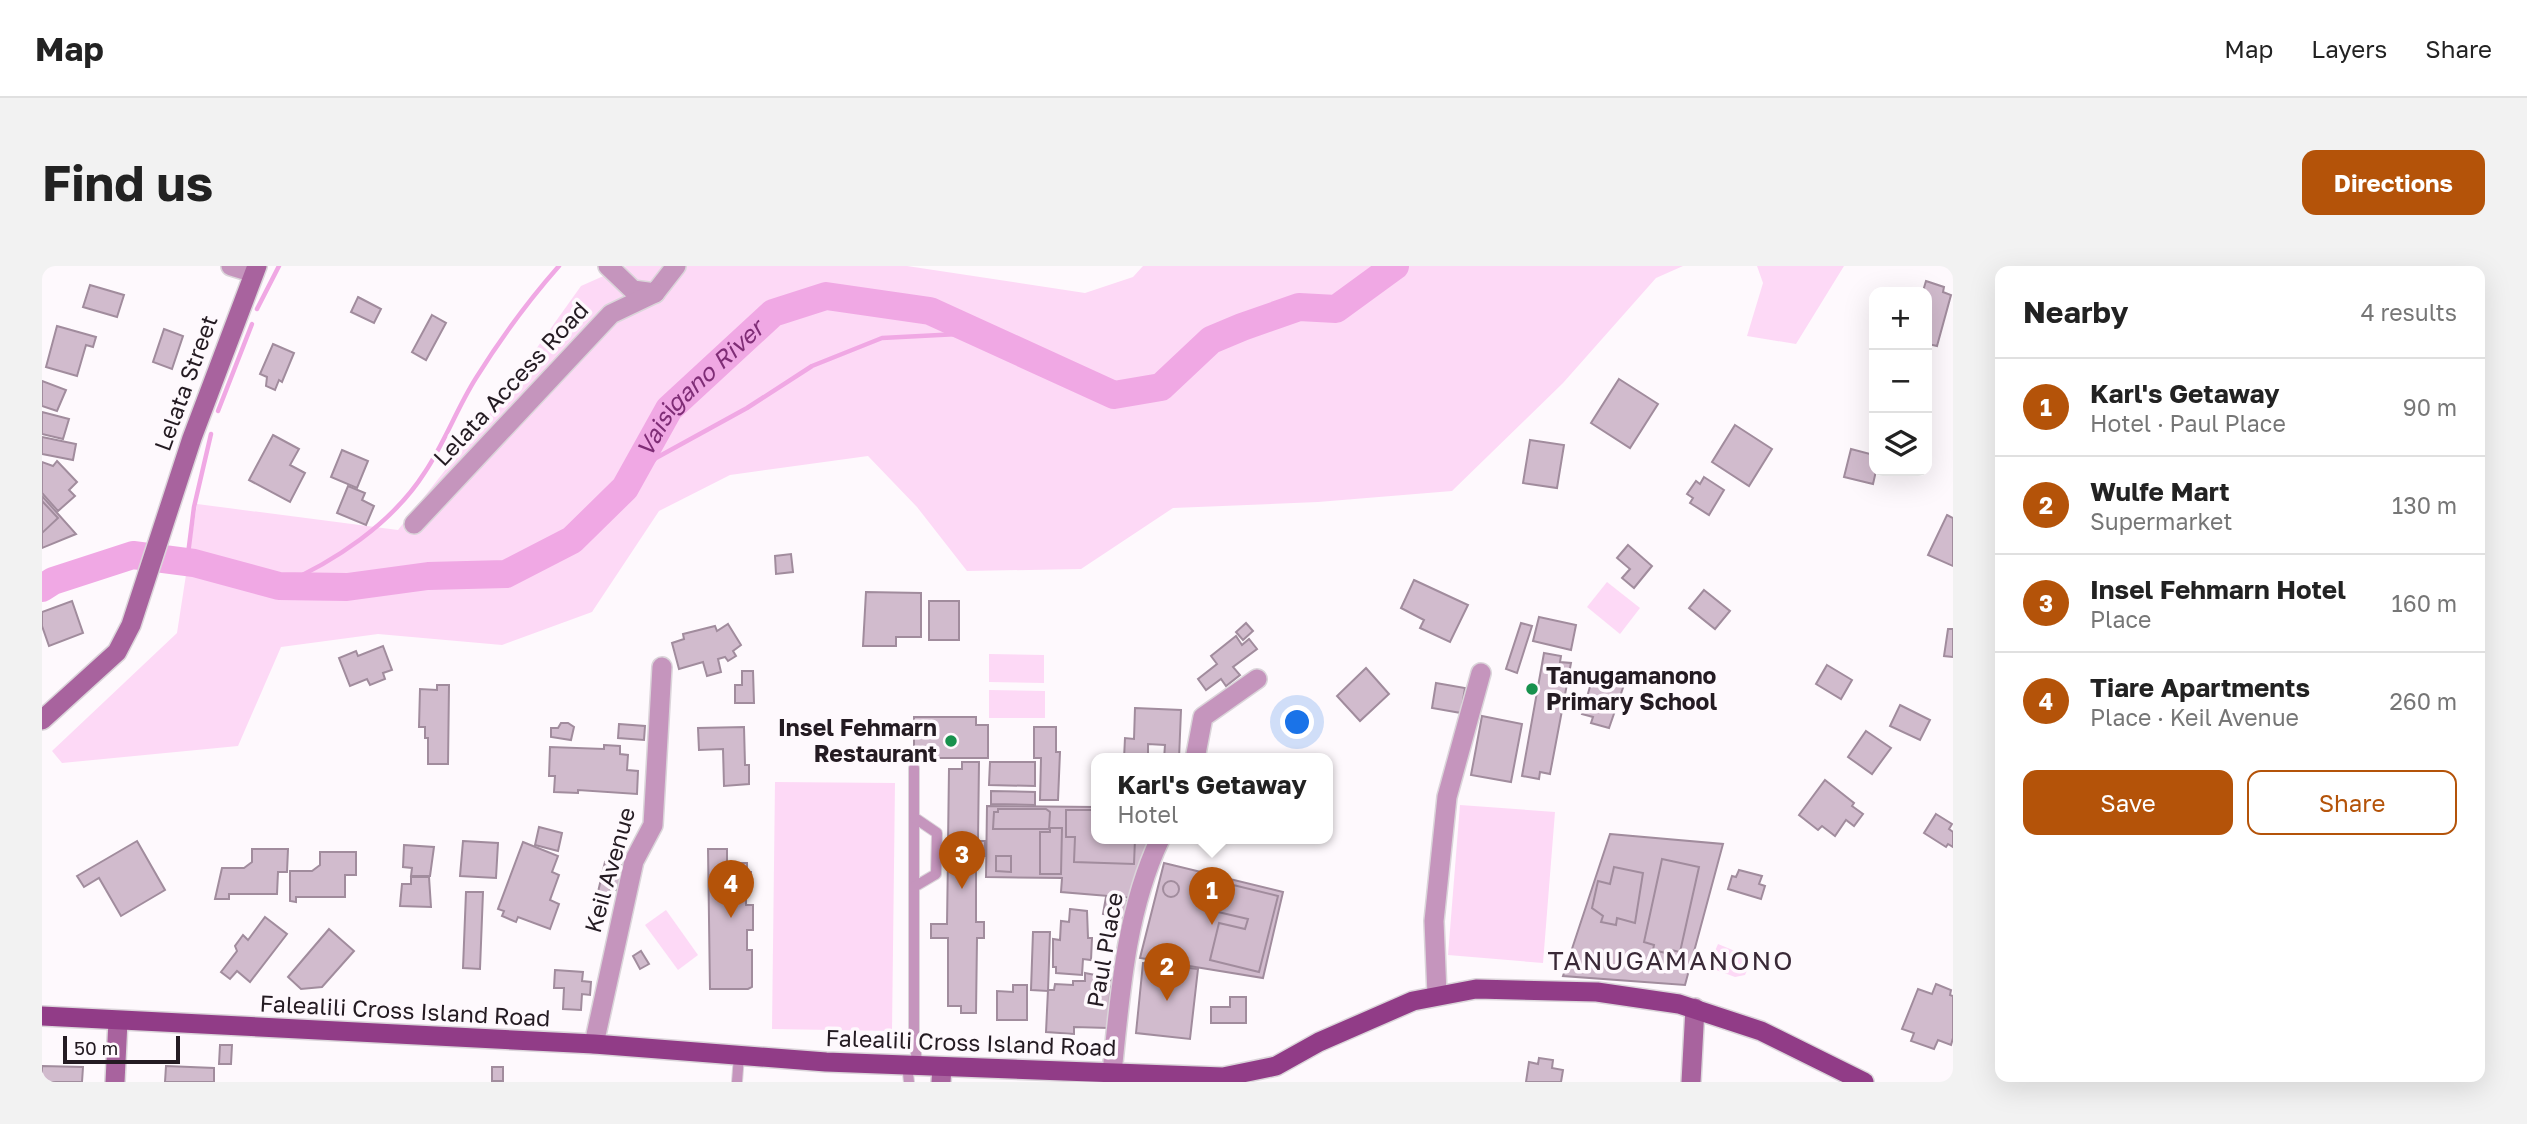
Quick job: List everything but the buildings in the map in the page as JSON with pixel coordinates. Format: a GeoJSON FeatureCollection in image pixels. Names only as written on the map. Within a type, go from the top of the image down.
{"type":"FeatureCollection","features":[{"type":"Feature","properties":{"kind":"main road","name":"Lelata Street"},"geometry":{"type":"LineString","coordinates":[[42,720],[117,652],[140,599],[196,426],[255,270]]}},
{"type":"Feature","properties":{"kind":"main road","name":"Falealili Cross Island Road"},"geometry":{"type":"LineString","coordinates":[[42,1016],[593,1044],[942,1075],[1112,1073],[1223,1077],[1276,1066],[1319,1042],[1388,1011],[1437,995],[1476,989],[1597,992],[1645,997],[1695,1008],[1761,1031],[1864,1082]]}},
{"type":"Feature","properties":{"kind":"main road"},"geometry":{"type":"LineString","coordinates":[[1691,1082],[1695,1008]]}},
{"type":"Feature","properties":{"kind":"main road"},"geometry":{"type":"LineString","coordinates":[[115,1082],[118,1021]]}},
{"type":"Feature","properties":{"kind":"street"},"geometry":{"type":"LineString","coordinates":[[230,266],[255,270]]}},
{"type":"Feature","properties":{"kind":"street"},"geometry":{"type":"LineString","coordinates":[[608,266],[633,290],[655,293]]}},
{"type":"Feature","properties":{"kind":"street","name":"Lelata Access Road"},"geometry":{"type":"LineString","coordinates":[[415,524],[611,314],[655,293],[676,266]]}},
{"type":"Feature","properties":{"kind":"street","name":"Keil Avenue"},"geometry":{"type":"LineString","coordinates":[[593,1044],[634,861],[653,825],[662,667]]}},
{"type":"Feature","properties":{"kind":"street"},"geometry":{"type":"LineString","coordinates":[[1437,995],[1434,921],[1447,797],[1481,673]]}},
{"type":"Feature","properties":{"kind":"street"},"geometry":{"type":"LineString","coordinates":[[1196,753],[1203,717],[1256,678]]}},
{"type":"Feature","properties":{"kind":"street","name":"Paul Place"},"geometry":{"type":"LineString","coordinates":[[1112,1073],[1128,945],[1146,869],[1158,844]]}},
{"type":"Feature","properties":{"kind":"lane"},"geometry":{"type":"LineString","coordinates":[[911,1071],[914,1042],[914,768]]}},
{"type":"Feature","properties":{"kind":"lane"},"geometry":{"type":"LineString","coordinates":[[914,887],[936,874],[937,833],[915,818]]}},
{"type":"Feature","properties":{"kind":"lane"},"geometry":{"type":"LineString","coordinates":[[737,1082],[739,1056]]}},
{"type":"Feature","properties":{"kind":"shaded area"},"geometry":{"type":"Polygon","coordinates":[[[626,266],[907,266],[1085,293],[1133,277],[1143,266],[1683,266],[1656,278],[1563,383],[1452,491],[1318,502],[1173,508],[1081,569],[967,571],[917,507],[868,456],[730,475],[659,511],[592,612],[502,645],[378,634],[281,647],[238,746],[62,763],[52,751],[177,633],[197,504],[398,530],[491,412],[581,286],[626,266]]]}},
{"type":"Feature","properties":{"kind":"shaded area"},"geometry":{"type":"Polygon","coordinates":[[[1757,266],[1844,266],[1796,344],[1747,336],[1763,283],[1757,266]]]}},
{"type":"Feature","properties":{"kind":"shaded area"},"geometry":{"type":"Polygon","coordinates":[[[1607,582],[1640,608],[1620,634],[1587,607],[1607,582]]]}},
{"type":"Feature","properties":{"kind":"shaded area"},"geometry":{"type":"Polygon","coordinates":[[[989,654],[1044,655],[1044,683],[989,682],[989,654]]]}},
{"type":"Feature","properties":{"kind":"shaded area"},"geometry":{"type":"Polygon","coordinates":[[[989,690],[1045,691],[1045,718],[989,718],[989,690]]]}},
{"type":"Feature","properties":{"kind":"shaded area"},"geometry":{"type":"Polygon","coordinates":[[[775,782],[895,783],[892,1031],[772,1029],[775,782]]]}},
{"type":"Feature","properties":{"kind":"shaded area"},"geometry":{"type":"Polygon","coordinates":[[[1460,805],[1555,812],[1543,963],[1448,955],[1460,805]]]}},
{"type":"Feature","properties":{"kind":"shaded area"},"geometry":{"type":"Polygon","coordinates":[[[666,910],[698,955],[678,970],[645,925],[666,910]]]}},
{"type":"Feature","properties":{"kind":"shaded area"},"geometry":{"type":"Polygon","coordinates":[[[1718,944],[1752,958],[1745,975],[1735,977],[1708,967],[1718,944]]]}},
{"type":"Feature","properties":{"kind":"waterway"},"geometry":{"type":"LineString","coordinates":[[257,309],[279,266]]}},
{"type":"Feature","properties":{"kind":"waterway"},"geometry":{"type":"LineString","coordinates":[[279,586],[360,540],[379,525],[412,491],[432,461],[485,363],[559,266]]}},
{"type":"Feature","properties":{"kind":"waterway","name":"Vaisigano River"},"geometry":{"type":"LineString","coordinates":[[42,588],[53,581],[133,555],[194,563],[279,586],[347,587],[428,576],[506,574],[572,540],[625,488],[669,409],[773,313],[826,296],[930,311],[1114,395],[1161,387],[1211,340],[1242,327],[1299,307],[1336,309],[1395,266]]}},
{"type":"Feature","properties":{"kind":"waterway"},"geometry":{"type":"LineString","coordinates":[[218,411],[252,324]]}},
{"type":"Feature","properties":{"kind":"waterway"},"geometry":{"type":"LineString","coordinates":[[625,488],[656,458],[747,408],[812,366],[882,338],[978,333]]}},
{"type":"Feature","properties":{"kind":"waterway"},"geometry":{"type":"LineString","coordinates":[[187,562],[194,507],[211,434]]}},
{"type":"Feature","properties":{"kind":"place","name":"Tanugamanono Primary School"},"geometry":{"type":"Point","coordinates":[1532,689]}},
{"type":"Feature","properties":{"kind":"place","name":"Insel Fehmarn Restaurant"},"geometry":{"type":"Point","coordinates":[951,741]}},
{"type":"Feature","properties":{"kind":"place","name":"Insel Fehmarn Hotel"},"geometry":{"type":"Point","coordinates":[962,889]}},
{"type":"Feature","properties":{"kind":"place","name":"Tiare Apartments"},"geometry":{"type":"Point","coordinates":[731,918]}},
{"type":"Feature","properties":{"kind":"place","name":"Karl's Getaway"},"geometry":{"type":"Point","coordinates":[1212,925]}},
{"type":"Feature","properties":{"kind":"place","name":"Wulfe Mart"},"geometry":{"type":"Point","coordinates":[1167,1001]}},
{"type":"Feature","properties":{"kind":"district","name":"TANUGAMANONO"},"geometry":{"type":"Point","coordinates":[1671,961]}}]}
